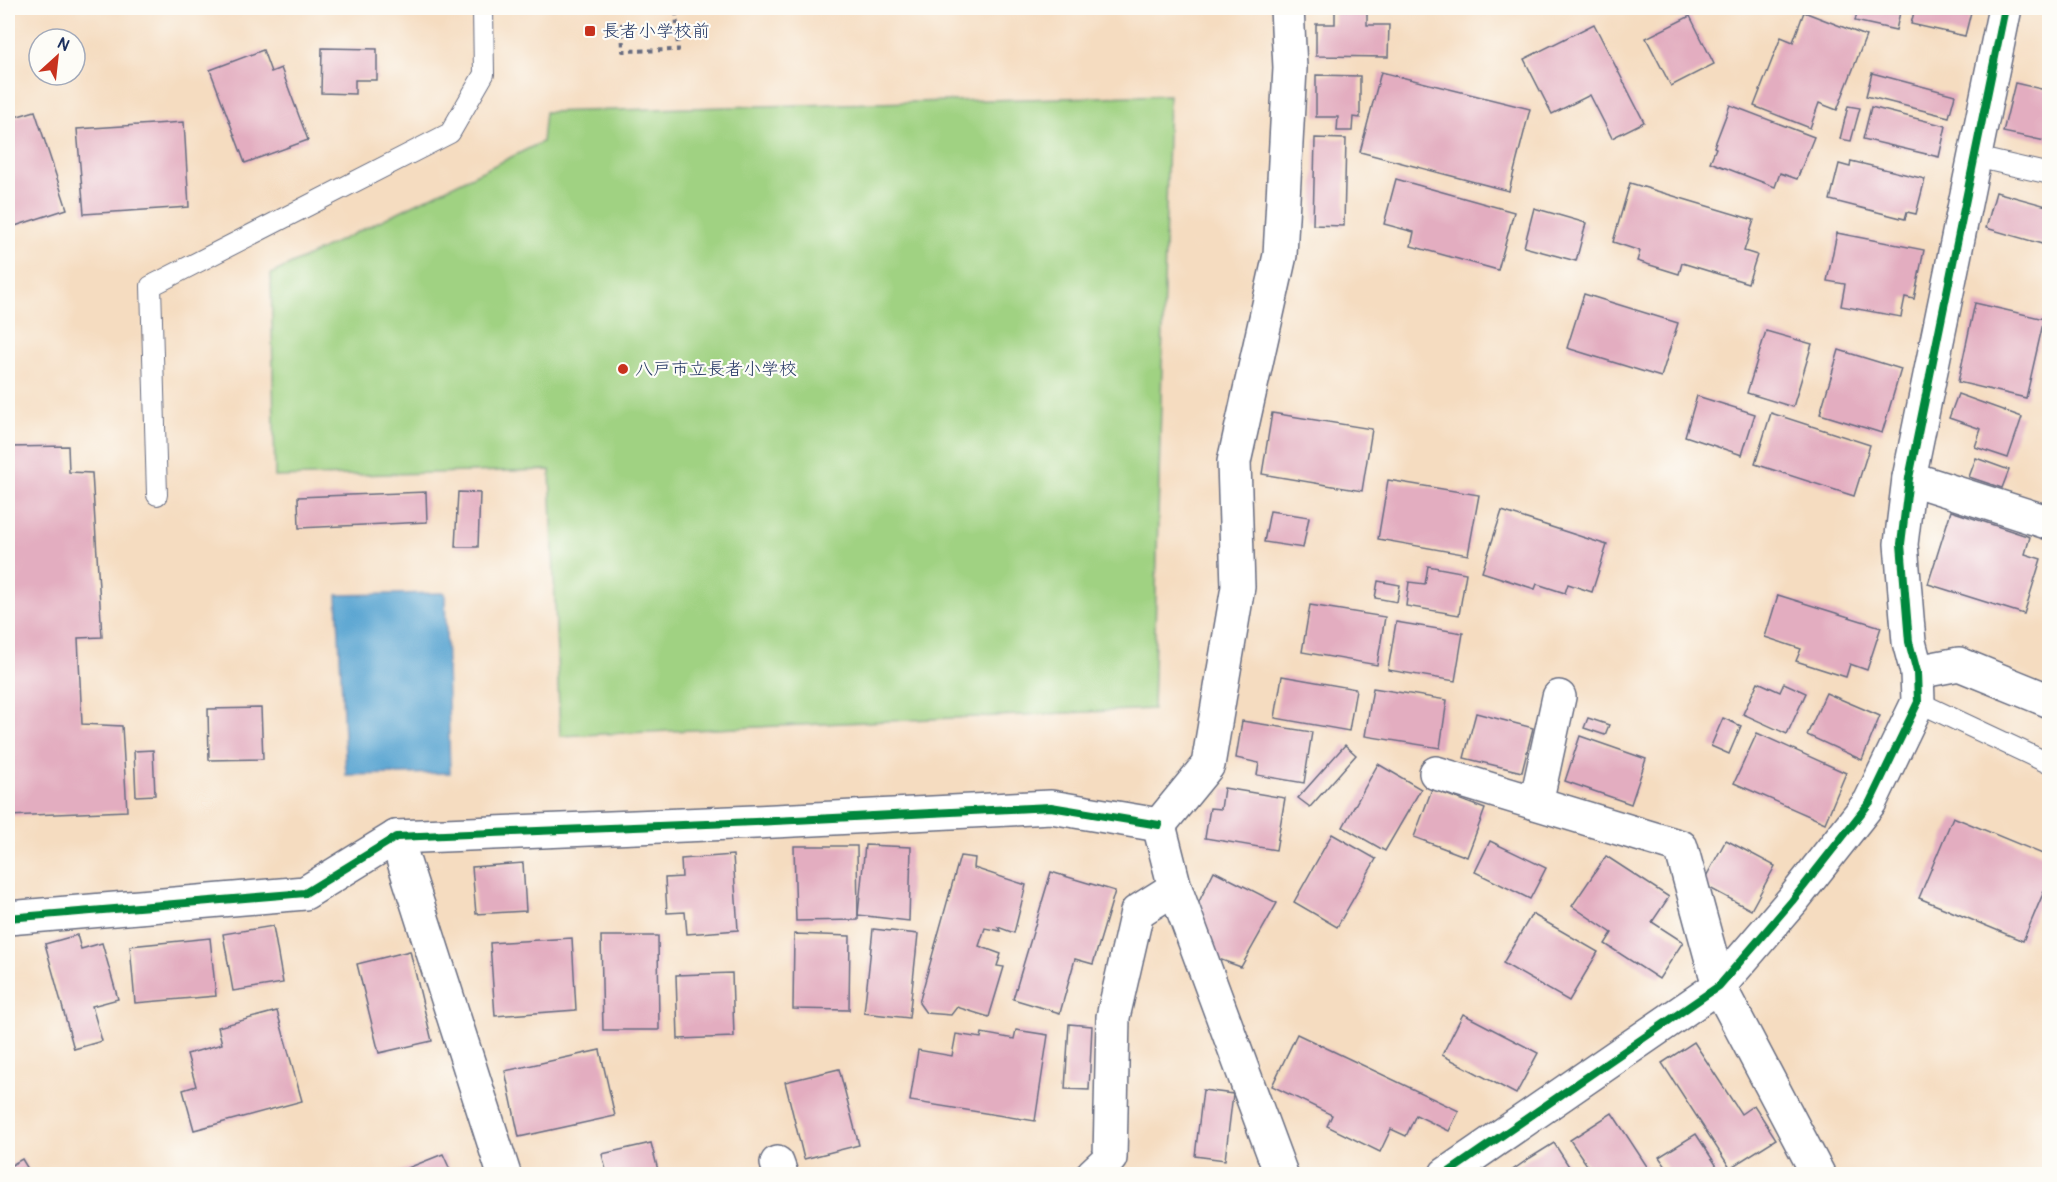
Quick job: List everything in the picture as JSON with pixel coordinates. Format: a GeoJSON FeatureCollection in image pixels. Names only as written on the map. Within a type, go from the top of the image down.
{"type":"FeatureCollection","features":[{"type":"Feature","properties":{"kind":"street"},"geometry":{"type":"LineString","coordinates":[[1159,825],[1208,765],[1238,587],[1234,462],[1280,255],[1290,68],[1287,8]]}},
{"type":"Feature","properties":{"kind":"street"},"geometry":{"type":"LineString","coordinates":[[1446,1174],[1719,986],[1792,901],[1870,802],[1917,687],[1909,642],[1901,544],[1909,478],[2005,8]]}},
{"type":"Feature","properties":{"kind":"street"},"geometry":{"type":"LineString","coordinates":[[1909,478],[2049,523]]}},
{"type":"Feature","properties":{"kind":"street"},"geometry":{"type":"LineString","coordinates":[[1917,687],[1959,664],[2049,700]]}},
{"type":"Feature","properties":{"kind":"street"},"geometry":{"type":"LineString","coordinates":[[1536,803],[1559,697]]}},
{"type":"Feature","properties":{"kind":"street"},"geometry":{"type":"LineString","coordinates":[[1436,773],[1682,847],[1719,986],[1818,1174]]}},
{"type":"Feature","properties":{"kind":"street"},"geometry":{"type":"LineString","coordinates":[[8,918],[305,893],[396,837],[1051,807],[1159,825]]}},
{"type":"Feature","properties":{"kind":"street"},"geometry":{"type":"LineString","coordinates":[[1159,825],[1175,888],[1281,1174]]}},
{"type":"Feature","properties":{"kind":"street"},"geometry":{"type":"LineString","coordinates":[[396,837],[504,1174]]}},
{"type":"Feature","properties":{"kind":"street"},"geometry":{"type":"LineString","coordinates":[[1093,1174],[1110,1158],[1113,1017],[1137,912],[1175,888]]}},
{"type":"Feature","properties":{"kind":"lane"},"geometry":{"type":"LineString","coordinates":[[157,495],[151,286],[450,133],[484,74],[483,8]]}},
{"type":"Feature","properties":{"kind":"lane"},"geometry":{"type":"LineString","coordinates":[[1975,158],[2049,174]]}},
{"type":"Feature","properties":{"kind":"lane"},"geometry":{"type":"LineString","coordinates":[[1917,687],[2049,764]]}},
{"type":"Feature","properties":{"kind":"path"},"geometry":{"type":"LineString","coordinates":[[622,23],[623,51],[678,50],[676,8]]}},
{"type":"Feature","properties":{"kind":"green space"},"geometry":{"type":"Polygon","coordinates":[[[1169,95],[1153,709],[560,736],[550,470],[275,477],[271,274],[542,142],[545,112],[1169,95]]]}},
{"type":"Feature","properties":{"kind":"water"},"geometry":{"type":"Polygon","coordinates":[[[445,593],[450,773],[346,775],[337,595],[445,593]]]}},
{"type":"Feature","properties":{"kind":"building"},"geometry":{"type":"Polygon","coordinates":[[[1858,8],[1901,8],[1896,30],[1855,21],[1858,8]]]}},
{"type":"Feature","properties":{"kind":"building"},"geometry":{"type":"Polygon","coordinates":[[[1915,8],[1972,8],[1965,36],[1911,24],[1915,8]]]}},
{"type":"Feature","properties":{"kind":"building"},"geometry":{"type":"Polygon","coordinates":[[[1335,10],[1367,11],[1367,25],[1389,25],[1388,57],[1316,56],[1316,24],[1335,24],[1335,10]]]}},
{"type":"Feature","properties":{"kind":"building"},"geometry":{"type":"Polygon","coordinates":[[[1804,12],[1866,36],[1837,110],[1819,103],[1810,128],[1754,106],[1781,37],[1793,42],[1804,12]]]}},
{"type":"Feature","properties":{"kind":"building"},"geometry":{"type":"Polygon","coordinates":[[[1690,16],[1714,64],[1671,86],[1646,38],[1690,16]]]}},
{"type":"Feature","properties":{"kind":"building"},"geometry":{"type":"Polygon","coordinates":[[[1594,24],[1644,122],[1612,138],[1590,95],[1552,114],[1524,59],[1594,24]]]}},
{"type":"Feature","properties":{"kind":"building"},"geometry":{"type":"Polygon","coordinates":[[[322,48],[377,49],[377,80],[355,80],[355,94],[321,93],[322,48]]]}},
{"type":"Feature","properties":{"kind":"building"},"geometry":{"type":"Polygon","coordinates":[[[263,50],[271,72],[281,68],[308,140],[245,163],[210,70],[263,50]]]}},
{"type":"Feature","properties":{"kind":"building"},"geometry":{"type":"Polygon","coordinates":[[[1381,72],[1530,109],[1509,191],[1360,152],[1381,72]]]}},
{"type":"Feature","properties":{"kind":"building"},"geometry":{"type":"Polygon","coordinates":[[[1872,73],[1955,95],[1949,117],[1866,96],[1872,73]]]}},
{"type":"Feature","properties":{"kind":"building"},"geometry":{"type":"Polygon","coordinates":[[[1316,75],[1360,76],[1360,118],[1353,117],[1352,131],[1337,131],[1338,117],[1316,117],[1316,75]]]}},
{"type":"Feature","properties":{"kind":"building"},"geometry":{"type":"Polygon","coordinates":[[[2015,83],[2050,91],[2050,142],[2003,132],[2015,83]]]}},
{"type":"Feature","properties":{"kind":"building"},"geometry":{"type":"Polygon","coordinates":[[[1730,105],[1814,137],[1797,179],[1780,173],[1775,187],[1710,162],[1730,105]]]}},
{"type":"Feature","properties":{"kind":"building"},"geometry":{"type":"Polygon","coordinates":[[[1848,106],[1860,108],[1851,141],[1840,139],[1848,106]]]}},
{"type":"Feature","properties":{"kind":"building"},"geometry":{"type":"Polygon","coordinates":[[[1871,107],[1946,126],[1939,157],[1863,139],[1871,107]]]}},
{"type":"Feature","properties":{"kind":"building"},"geometry":{"type":"Polygon","coordinates":[[[35,111],[67,209],[15,226],[8,201],[8,119],[35,111]]]}},
{"type":"Feature","properties":{"kind":"building"},"geometry":{"type":"Polygon","coordinates":[[[184,122],[189,207],[84,214],[77,129],[184,122]]]}},
{"type":"Feature","properties":{"kind":"building"},"geometry":{"type":"Polygon","coordinates":[[[1315,138],[1346,139],[1344,226],[1313,225],[1315,138]]]}},
{"type":"Feature","properties":{"kind":"building"},"geometry":{"type":"Polygon","coordinates":[[[1851,161],[1925,179],[1916,214],[1907,212],[1905,219],[1830,200],[1839,164],[1850,167],[1851,161]]]}},
{"type":"Feature","properties":{"kind":"building"},"geometry":{"type":"Polygon","coordinates":[[[1396,179],[1514,212],[1498,270],[1411,246],[1414,232],[1384,224],[1396,179]]]}},
{"type":"Feature","properties":{"kind":"building"},"geometry":{"type":"Polygon","coordinates":[[[1630,183],[1754,220],[1744,251],[1757,255],[1748,283],[1682,263],[1679,274],[1637,261],[1640,251],[1613,242],[1630,183]]]}},
{"type":"Feature","properties":{"kind":"building"},"geometry":{"type":"Polygon","coordinates":[[[1996,192],[2050,207],[2049,246],[1986,228],[1996,192]]]}},
{"type":"Feature","properties":{"kind":"building"},"geometry":{"type":"Polygon","coordinates":[[[1534,208],[1586,223],[1576,261],[1524,247],[1534,208]]]}},
{"type":"Feature","properties":{"kind":"building"},"geometry":{"type":"Polygon","coordinates":[[[1837,233],[1924,250],[1914,299],[1905,297],[1901,317],[1841,306],[1845,284],[1827,281],[1837,233]]]}},
{"type":"Feature","properties":{"kind":"building"},"geometry":{"type":"Polygon","coordinates":[[[1584,294],[1678,323],[1661,377],[1567,348],[1584,294]]]}},
{"type":"Feature","properties":{"kind":"building"},"geometry":{"type":"Polygon","coordinates":[[[1975,303],[2044,319],[2026,398],[1958,382],[1975,303]]]}},
{"type":"Feature","properties":{"kind":"building"},"geometry":{"type":"Polygon","coordinates":[[[1766,331],[1812,344],[1793,407],[1747,393],[1766,331]]]}},
{"type":"Feature","properties":{"kind":"building"},"geometry":{"type":"Polygon","coordinates":[[[1839,350],[1901,369],[1882,433],[1820,414],[1839,350]]]}},
{"type":"Feature","properties":{"kind":"building"},"geometry":{"type":"Polygon","coordinates":[[[1958,394],[2022,417],[2008,458],[1975,447],[1981,429],[1949,418],[1958,394]]]}},
{"type":"Feature","properties":{"kind":"building"},"geometry":{"type":"Polygon","coordinates":[[[1697,396],[1755,414],[1742,455],[1685,436],[1697,396]]]}},
{"type":"Feature","properties":{"kind":"building"},"geometry":{"type":"Polygon","coordinates":[[[1272,413],[1372,429],[1362,491],[1262,474],[1272,413]]]}},
{"type":"Feature","properties":{"kind":"building"},"geometry":{"type":"Polygon","coordinates":[[[1771,413],[1870,445],[1854,496],[1755,464],[1771,413]]]}},
{"type":"Feature","properties":{"kind":"building"},"geometry":{"type":"Polygon","coordinates":[[[68,446],[69,472],[92,473],[102,637],[78,638],[82,724],[122,726],[127,811],[8,816],[8,447],[68,446]]]}},
{"type":"Feature","properties":{"kind":"building"},"geometry":{"type":"Polygon","coordinates":[[[1976,458],[2009,470],[2002,488],[1969,477],[1976,458]]]}},
{"type":"Feature","properties":{"kind":"building"},"geometry":{"type":"Polygon","coordinates":[[[1388,480],[1479,495],[1468,555],[1378,539],[1388,480]]]}},
{"type":"Feature","properties":{"kind":"building"},"geometry":{"type":"Polygon","coordinates":[[[426,492],[427,522],[299,528],[298,497],[426,492]]]}},
{"type":"Feature","properties":{"kind":"building"},"geometry":{"type":"Polygon","coordinates":[[[458,492],[480,493],[478,547],[455,547],[458,492]]]}},
{"type":"Feature","properties":{"kind":"building"},"geometry":{"type":"Polygon","coordinates":[[[1270,511],[1309,517],[1303,548],[1264,542],[1270,511]]]}},
{"type":"Feature","properties":{"kind":"building"},"geometry":{"type":"Polygon","coordinates":[[[1502,511],[1607,545],[1592,592],[1568,584],[1565,593],[1537,584],[1535,589],[1482,572],[1502,511]]]}},
{"type":"Feature","properties":{"kind":"building"},"geometry":{"type":"Polygon","coordinates":[[[1951,511],[2030,537],[2025,554],[2041,559],[2024,614],[1928,584],[1951,511]]]}},
{"type":"Feature","properties":{"kind":"building"},"geometry":{"type":"Polygon","coordinates":[[[1428,566],[1466,573],[1459,615],[1406,606],[1409,582],[1425,584],[1428,566]]]}},
{"type":"Feature","properties":{"kind":"building"},"geometry":{"type":"Polygon","coordinates":[[[1378,581],[1400,585],[1397,602],[1375,598],[1378,581]]]}},
{"type":"Feature","properties":{"kind":"building"},"geometry":{"type":"Polygon","coordinates":[[[1778,595],[1881,627],[1867,670],[1850,664],[1846,677],[1796,661],[1801,649],[1765,637],[1778,595]]]}},
{"type":"Feature","properties":{"kind":"building"},"geometry":{"type":"Polygon","coordinates":[[[1310,605],[1385,617],[1377,665],[1302,652],[1310,605]]]}},
{"type":"Feature","properties":{"kind":"building"},"geometry":{"type":"Polygon","coordinates":[[[1396,622],[1463,633],[1455,681],[1388,670],[1396,622]]]}},
{"type":"Feature","properties":{"kind":"building"},"geometry":{"type":"Polygon","coordinates":[[[1282,676],[1356,689],[1349,731],[1275,718],[1282,676]]]}},
{"type":"Feature","properties":{"kind":"building"},"geometry":{"type":"Polygon","coordinates":[[[1758,682],[1780,692],[1784,683],[1806,693],[1787,734],[1743,714],[1758,682]]]}},
{"type":"Feature","properties":{"kind":"building"},"geometry":{"type":"Polygon","coordinates":[[[1373,688],[1447,700],[1440,748],[1365,736],[1373,688]]]}},
{"type":"Feature","properties":{"kind":"building"},"geometry":{"type":"Polygon","coordinates":[[[1826,693],[1880,716],[1862,760],[1807,735],[1826,693]]]}},
{"type":"Feature","properties":{"kind":"building"},"geometry":{"type":"Polygon","coordinates":[[[261,708],[263,759],[209,760],[208,709],[261,708]]]}},
{"type":"Feature","properties":{"kind":"building"},"geometry":{"type":"Polygon","coordinates":[[[1476,713],[1533,728],[1522,772],[1464,758],[1476,713]]]}},
{"type":"Feature","properties":{"kind":"building"},"geometry":{"type":"Polygon","coordinates":[[[1588,718],[1609,725],[1605,735],[1584,728],[1588,718]]]}},
{"type":"Feature","properties":{"kind":"building"},"geometry":{"type":"Polygon","coordinates":[[[1723,718],[1741,726],[1729,754],[1711,746],[1723,718]]]}},
{"type":"Feature","properties":{"kind":"building"},"geometry":{"type":"Polygon","coordinates":[[[1242,721],[1312,732],[1304,783],[1257,775],[1259,763],[1236,758],[1242,721]]]}},
{"type":"Feature","properties":{"kind":"building"},"geometry":{"type":"Polygon","coordinates":[[[1757,733],[1846,773],[1825,823],[1734,783],[1757,733]]]}},
{"type":"Feature","properties":{"kind":"building"},"geometry":{"type":"Polygon","coordinates":[[[1580,736],[1646,759],[1631,804],[1565,781],[1580,736]]]}},
{"type":"Feature","properties":{"kind":"building"},"geometry":{"type":"Polygon","coordinates":[[[1345,745],[1356,755],[1310,807],[1298,798],[1345,745]]]}},
{"type":"Feature","properties":{"kind":"building"},"geometry":{"type":"Polygon","coordinates":[[[153,750],[155,795],[136,796],[134,751],[153,750]]]}},
{"type":"Feature","properties":{"kind":"building"},"geometry":{"type":"Polygon","coordinates":[[[1378,764],[1421,789],[1385,851],[1343,827],[1378,764]]]}},
{"type":"Feature","properties":{"kind":"building"},"geometry":{"type":"Polygon","coordinates":[[[1224,788],[1285,798],[1276,850],[1205,838],[1210,808],[1221,809],[1224,788]]]}},
{"type":"Feature","properties":{"kind":"building"},"geometry":{"type":"Polygon","coordinates":[[[1432,789],[1485,809],[1467,857],[1414,837],[1432,789]]]}},
{"type":"Feature","properties":{"kind":"building"},"geometry":{"type":"Polygon","coordinates":[[[1953,817],[2050,857],[2050,877],[2023,941],[1919,898],[1953,817]]]}},
{"type":"Feature","properties":{"kind":"building"},"geometry":{"type":"Polygon","coordinates":[[[1332,834],[1376,859],[1337,927],[1294,902],[1332,834]]]}},
{"type":"Feature","properties":{"kind":"building"},"geometry":{"type":"Polygon","coordinates":[[[1726,840],[1775,866],[1751,910],[1702,884],[1726,840]]]}},
{"type":"Feature","properties":{"kind":"building"},"geometry":{"type":"Polygon","coordinates":[[[1490,841],[1546,868],[1530,899],[1475,872],[1490,841]]]}},
{"type":"Feature","properties":{"kind":"building"},"geometry":{"type":"Polygon","coordinates":[[[865,845],[911,847],[909,921],[858,915],[865,845]]]}},
{"type":"Feature","properties":{"kind":"building"},"geometry":{"type":"Polygon","coordinates":[[[794,846],[857,846],[858,920],[796,921],[794,846]]]}},
{"type":"Feature","properties":{"kind":"building"},"geometry":{"type":"Polygon","coordinates":[[[733,855],[738,930],[687,934],[685,912],[667,913],[665,878],[682,877],[681,859],[733,855]]]}},
{"type":"Feature","properties":{"kind":"building"},"geometry":{"type":"Polygon","coordinates":[[[960,856],[975,858],[974,868],[1026,885],[1014,933],[998,927],[1000,931],[985,928],[979,946],[1001,954],[997,966],[1004,967],[989,1017],[957,1007],[951,1015],[926,1013],[919,1003],[960,856]]]}},
{"type":"Feature","properties":{"kind":"building"},"geometry":{"type":"Polygon","coordinates":[[[1606,856],[1669,897],[1652,922],[1683,942],[1659,979],[1605,944],[1612,933],[1572,906],[1606,856]]]}},
{"type":"Feature","properties":{"kind":"building"},"geometry":{"type":"Polygon","coordinates":[[[523,863],[526,911],[476,914],[472,867],[523,863]]]}},
{"type":"Feature","properties":{"kind":"building"},"geometry":{"type":"Polygon","coordinates":[[[1214,871],[1277,903],[1241,967],[1213,957],[1192,916],[1214,871]]]}},
{"type":"Feature","properties":{"kind":"building"},"geometry":{"type":"Polygon","coordinates":[[[1051,872],[1115,891],[1093,964],[1075,959],[1060,1013],[1013,999],[1051,872]]]}},
{"type":"Feature","properties":{"kind":"building"},"geometry":{"type":"Polygon","coordinates":[[[1532,914],[1598,952],[1569,1001],[1503,963],[1532,914]]]}},
{"type":"Feature","properties":{"kind":"building"},"geometry":{"type":"Polygon","coordinates":[[[273,926],[283,983],[233,991],[223,934],[273,926]]]}},
{"type":"Feature","properties":{"kind":"building"},"geometry":{"type":"Polygon","coordinates":[[[873,929],[918,934],[909,1018],[864,1013],[873,929]]]}},
{"type":"Feature","properties":{"kind":"building"},"geometry":{"type":"Polygon","coordinates":[[[794,934],[850,936],[849,1010],[793,1009],[794,934]]]}},
{"type":"Feature","properties":{"kind":"building"},"geometry":{"type":"Polygon","coordinates":[[[77,935],[81,949],[102,943],[118,999],[92,1006],[102,1041],[74,1049],[45,944],[77,935]]]}},
{"type":"Feature","properties":{"kind":"building"},"geometry":{"type":"Polygon","coordinates":[[[601,936],[658,936],[659,1030],[603,1030],[601,936]]]}},
{"type":"Feature","properties":{"kind":"building"},"geometry":{"type":"Polygon","coordinates":[[[210,938],[216,996],[135,1003],[130,946],[210,938]]]}},
{"type":"Feature","properties":{"kind":"building"},"geometry":{"type":"Polygon","coordinates":[[[572,938],[576,1010],[495,1016],[490,943],[572,938]]]}},
{"type":"Feature","properties":{"kind":"building"},"geometry":{"type":"Polygon","coordinates":[[[410,951],[432,1041],[379,1053],[357,964],[410,951]]]}},
{"type":"Feature","properties":{"kind":"building"},"geometry":{"type":"Polygon","coordinates":[[[732,973],[734,1037],[678,1039],[676,975],[732,973]]]}},
{"type":"Feature","properties":{"kind":"building"},"geometry":{"type":"Polygon","coordinates":[[[277,1011],[302,1101],[194,1130],[183,1090],[196,1086],[187,1054],[222,1044],[218,1027],[277,1011]]]}},
{"type":"Feature","properties":{"kind":"building"},"geometry":{"type":"Polygon","coordinates":[[[1463,1014],[1538,1053],[1516,1094],[1442,1055],[1463,1014]]]}},
{"type":"Feature","properties":{"kind":"building"},"geometry":{"type":"Polygon","coordinates":[[[1069,1024],[1092,1026],[1089,1090],[1065,1089],[1069,1024]]]}},
{"type":"Feature","properties":{"kind":"building"},"geometry":{"type":"Polygon","coordinates":[[[1016,1030],[1048,1035],[1035,1121],[910,1101],[918,1050],[952,1056],[956,1034],[981,1038],[982,1033],[1014,1039],[1016,1030]]]}},
{"type":"Feature","properties":{"kind":"building"},"geometry":{"type":"Polygon","coordinates":[[[1297,1034],[1459,1111],[1449,1131],[1416,1115],[1406,1136],[1391,1129],[1380,1152],[1327,1126],[1332,1115],[1272,1086],[1297,1034]]]}},
{"type":"Feature","properties":{"kind":"building"},"geometry":{"type":"Polygon","coordinates":[[[1694,1042],[1741,1114],[1754,1105],[1776,1139],[1730,1168],[1662,1063],[1694,1042]]]}},
{"type":"Feature","properties":{"kind":"building"},"geometry":{"type":"Polygon","coordinates":[[[600,1050],[615,1116],[519,1137],[505,1071],[600,1050]]]}},
{"type":"Feature","properties":{"kind":"building"},"geometry":{"type":"Polygon","coordinates":[[[839,1069],[859,1145],[804,1159],[785,1082],[839,1069]]]}},
{"type":"Feature","properties":{"kind":"building"},"geometry":{"type":"Polygon","coordinates":[[[1203,1090],[1233,1094],[1225,1160],[1195,1156],[1203,1090]]]}},
{"type":"Feature","properties":{"kind":"building"},"geometry":{"type":"Polygon","coordinates":[[[1612,1113],[1652,1174],[1593,1174],[1570,1140],[1612,1113]]]}},
{"type":"Feature","properties":{"kind":"building"},"geometry":{"type":"Polygon","coordinates":[[[1696,1134],[1722,1174],[1671,1174],[1659,1157],[1696,1134]]]}},
{"type":"Feature","properties":{"kind":"building"},"geometry":{"type":"Polygon","coordinates":[[[651,1143],[659,1174],[607,1174],[602,1154],[651,1143]]]}},
{"type":"Feature","properties":{"kind":"building"},"geometry":{"type":"Polygon","coordinates":[[[1554,1143],[1574,1174],[1507,1174],[1530,1158],[1554,1143]]]}},
{"type":"Feature","properties":{"kind":"building"},"geometry":{"type":"Polygon","coordinates":[[[443,1154],[452,1174],[393,1174],[443,1154]]]}},
{"type":"Feature","properties":{"kind":"building"},"geometry":{"type":"Polygon","coordinates":[[[22,1159],[31,1174],[8,1174],[8,1167],[22,1159]]]}},
{"type":"Feature","properties":{"kind":"cycle path"},"geometry":{"type":"LineString","coordinates":[[1446,1174],[1719,986],[1792,901],[1870,802],[1918,702],[1917,672],[1909,642],[1901,544],[1909,478],[2005,8]]}},
{"type":"Feature","properties":{"kind":"cycle path"},"geometry":{"type":"LineString","coordinates":[[8,918],[305,893],[396,837],[1051,807],[1159,825]]}},
{"type":"Feature","properties":{"kind":"place","name":"長者小学校前"},"geometry":{"type":"Point","coordinates":[590,31]}},
{"type":"Feature","properties":{"kind":"place","name":"八戸市立長者小学校"},"geometry":{"type":"Point","coordinates":[623,369]}}]}
